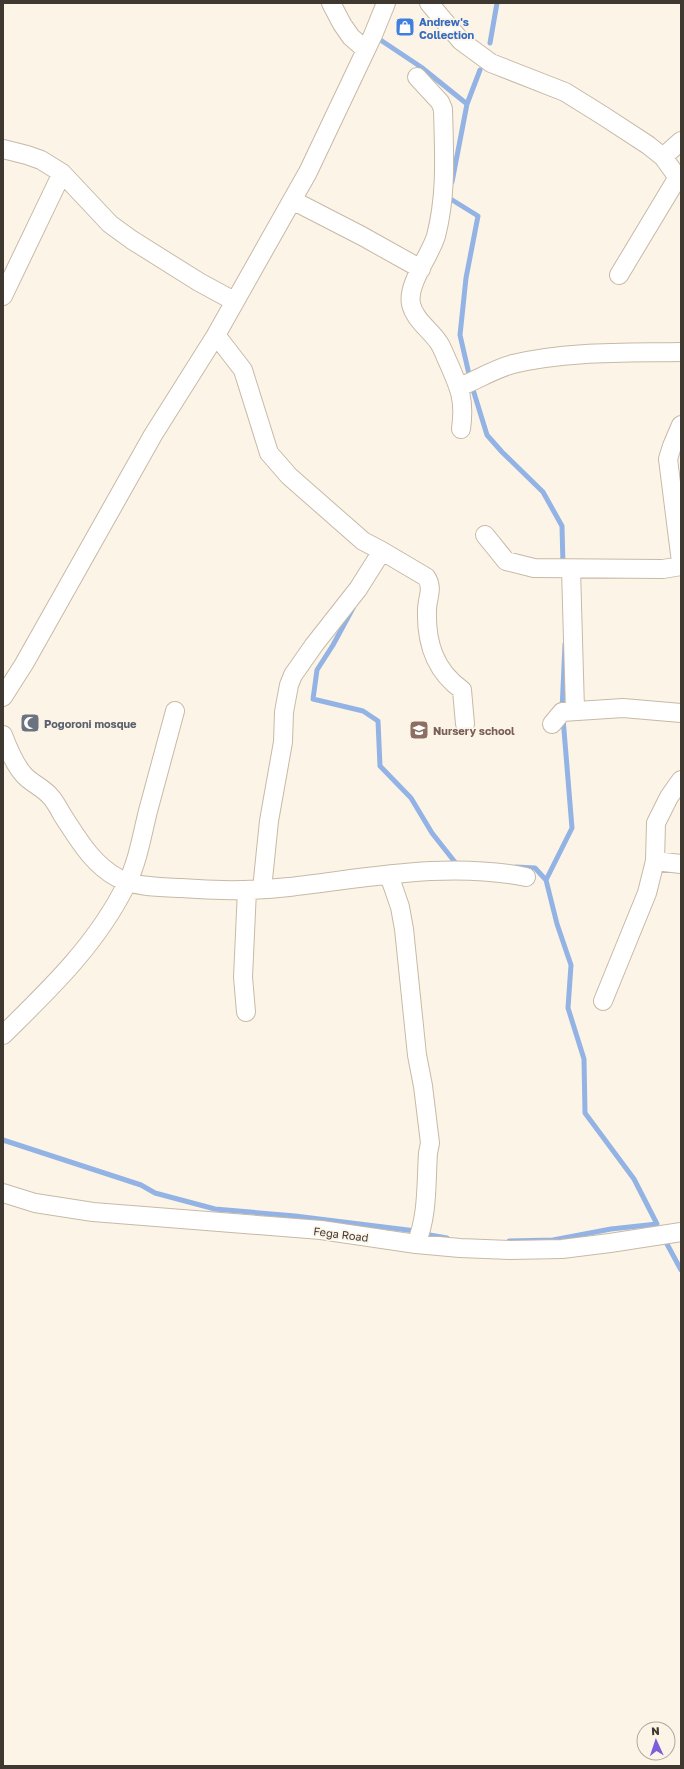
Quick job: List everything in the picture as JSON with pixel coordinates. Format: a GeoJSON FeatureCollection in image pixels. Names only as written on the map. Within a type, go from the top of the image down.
{"type":"FeatureCollection","features":[{"type":"Feature","properties":{"kind":"street"},"geometry":{"type":"LineString","coordinates":[[331,3],[347,30],[366,50]]}},
{"type":"Feature","properties":{"kind":"street"},"geometry":{"type":"LineString","coordinates":[[3,697],[153,435],[216,335],[234,300],[308,172],[366,50],[386,3]]}},
{"type":"Feature","properties":{"kind":"street"},"geometry":{"type":"LineString","coordinates":[[429,3],[461,41],[491,63],[565,92],[648,145],[663,157],[680,180],[618,275]]}},
{"type":"Feature","properties":{"kind":"street"},"geometry":{"type":"LineString","coordinates":[[417,77],[440,102],[443,109],[445,180],[436,236],[411,295],[411,303],[414,314],[439,343],[460,387],[464,410],[461,429]]}},
{"type":"Feature","properties":{"kind":"street"},"geometry":{"type":"LineString","coordinates":[[663,157],[681,141]]}},
{"type":"Feature","properties":{"kind":"street"},"geometry":{"type":"LineString","coordinates":[[3,149],[41,160],[62,173],[110,224],[132,240],[199,282],[234,300]]}},
{"type":"Feature","properties":{"kind":"street"},"geometry":{"type":"LineString","coordinates":[[3,296],[62,173]]}},
{"type":"Feature","properties":{"kind":"street"},"geometry":{"type":"LineString","coordinates":[[292,200],[362,236],[421,269]]}},
{"type":"Feature","properties":{"kind":"street"},"geometry":{"type":"LineString","coordinates":[[216,335],[243,370],[269,453],[274,460],[289,476],[363,541],[426,577],[429,581],[430,590],[427,609],[429,640],[432,653],[438,665],[454,684],[462,690],[465,724]]}},
{"type":"Feature","properties":{"kind":"street"},"geometry":{"type":"LineString","coordinates":[[460,387],[511,364],[547,358],[630,351],[681,352]]}},
{"type":"Feature","properties":{"kind":"street"},"geometry":{"type":"LineString","coordinates":[[681,428],[672,446],[668,459],[681,562]]}},
{"type":"Feature","properties":{"kind":"street"},"geometry":{"type":"LineString","coordinates":[[485,535],[506,562],[534,568],[663,568],[681,566]]}},
{"type":"Feature","properties":{"kind":"street"},"geometry":{"type":"LineString","coordinates":[[246,1012],[243,977],[255,890],[278,773],[289,685],[293,675],[314,645],[358,589],[382,551]]}},
{"type":"Feature","properties":{"kind":"street"},"geometry":{"type":"LineString","coordinates":[[571,569],[575,710]]}},
{"type":"Feature","properties":{"kind":"street"},"geometry":{"type":"LineString","coordinates":[[552,724],[562,712],[575,710],[622,708],[681,713]]}},
{"type":"Feature","properties":{"kind":"street"},"geometry":{"type":"LineString","coordinates":[[3,1035],[43,996],[74,962],[107,917],[128,882],[137,855],[175,711]]}},
{"type":"Feature","properties":{"kind":"street"},"geometry":{"type":"LineString","coordinates":[[3,735],[10,752],[23,774],[50,796],[89,854],[118,878],[128,882],[193,889],[255,890],[389,875],[453,870],[494,871],[526,877]]}},
{"type":"Feature","properties":{"kind":"street"},"geometry":{"type":"LineString","coordinates":[[603,1001],[642,909],[655,861],[656,823],[669,797],[681,780]]}},
{"type":"Feature","properties":{"kind":"street"},"geometry":{"type":"LineString","coordinates":[[655,861],[681,864]]}},
{"type":"Feature","properties":{"kind":"street"},"geometry":{"type":"LineString","coordinates":[[389,875],[398,902],[404,929],[417,1055],[423,1086],[430,1144],[428,1153],[425,1210],[416,1244]]}},
{"type":"Feature","properties":{"kind":"street","name":"Fega Road"},"geometry":{"type":"LineString","coordinates":[[3,1193],[35,1203],[93,1212],[321,1230],[416,1244],[475,1249],[562,1249],[610,1244],[681,1232]]}},
{"type":"Feature","properties":{"kind":"waterway"},"geometry":{"type":"LineString","coordinates":[[490,43],[497,3]]}},
{"type":"Feature","properties":{"kind":"waterway"},"geometry":{"type":"LineString","coordinates":[[376,37],[421,67],[467,104],[452,182]]}},
{"type":"Feature","properties":{"kind":"waterway"},"geometry":{"type":"LineString","coordinates":[[467,104],[480,70]]}},
{"type":"Feature","properties":{"kind":"waterway"},"geometry":{"type":"LineString","coordinates":[[449,195],[449,198],[478,216],[466,278],[460,335],[471,383],[487,435],[502,452],[543,492],[562,526],[563,566]]}},
{"type":"Feature","properties":{"kind":"waterway"},"geometry":{"type":"LineString","coordinates":[[353,608],[333,645],[317,670],[313,699],[363,711],[378,721],[380,766],[411,798],[432,833],[458,866]]}},
{"type":"Feature","properties":{"kind":"waterway"},"geometry":{"type":"LineString","coordinates":[[562,710],[565,644]]}},
{"type":"Feature","properties":{"kind":"waterway"},"geometry":{"type":"LineString","coordinates":[[509,1241],[553,1240],[611,1229],[657,1224],[634,1179],[585,1113],[584,1059],[568,1008],[571,965],[557,924],[546,880],[572,828],[563,718]]}},
{"type":"Feature","properties":{"kind":"waterway"},"geometry":{"type":"LineString","coordinates":[[516,867],[535,868],[546,880]]}},
{"type":"Feature","properties":{"kind":"waterway"},"geometry":{"type":"LineString","coordinates":[[3,1140],[141,1185],[155,1193],[215,1209],[295,1216],[416,1231]]}},
{"type":"Feature","properties":{"kind":"waterway"},"geometry":{"type":"LineString","coordinates":[[424,1234],[447,1238]]}},
{"type":"Feature","properties":{"kind":"waterway"},"geometry":{"type":"LineString","coordinates":[[667,1244],[681,1270]]}},
{"type":"Feature","properties":{"kind":"place","name":"Andrew's Collection"},"geometry":{"type":"Point","coordinates":[405,27]}},
{"type":"Feature","properties":{"kind":"place","name":"Pogoroni mosque"},"geometry":{"type":"Point","coordinates":[30,723]}},
{"type":"Feature","properties":{"kind":"place","name":"Nursery school"},"geometry":{"type":"Point","coordinates":[419,730]}}]}
